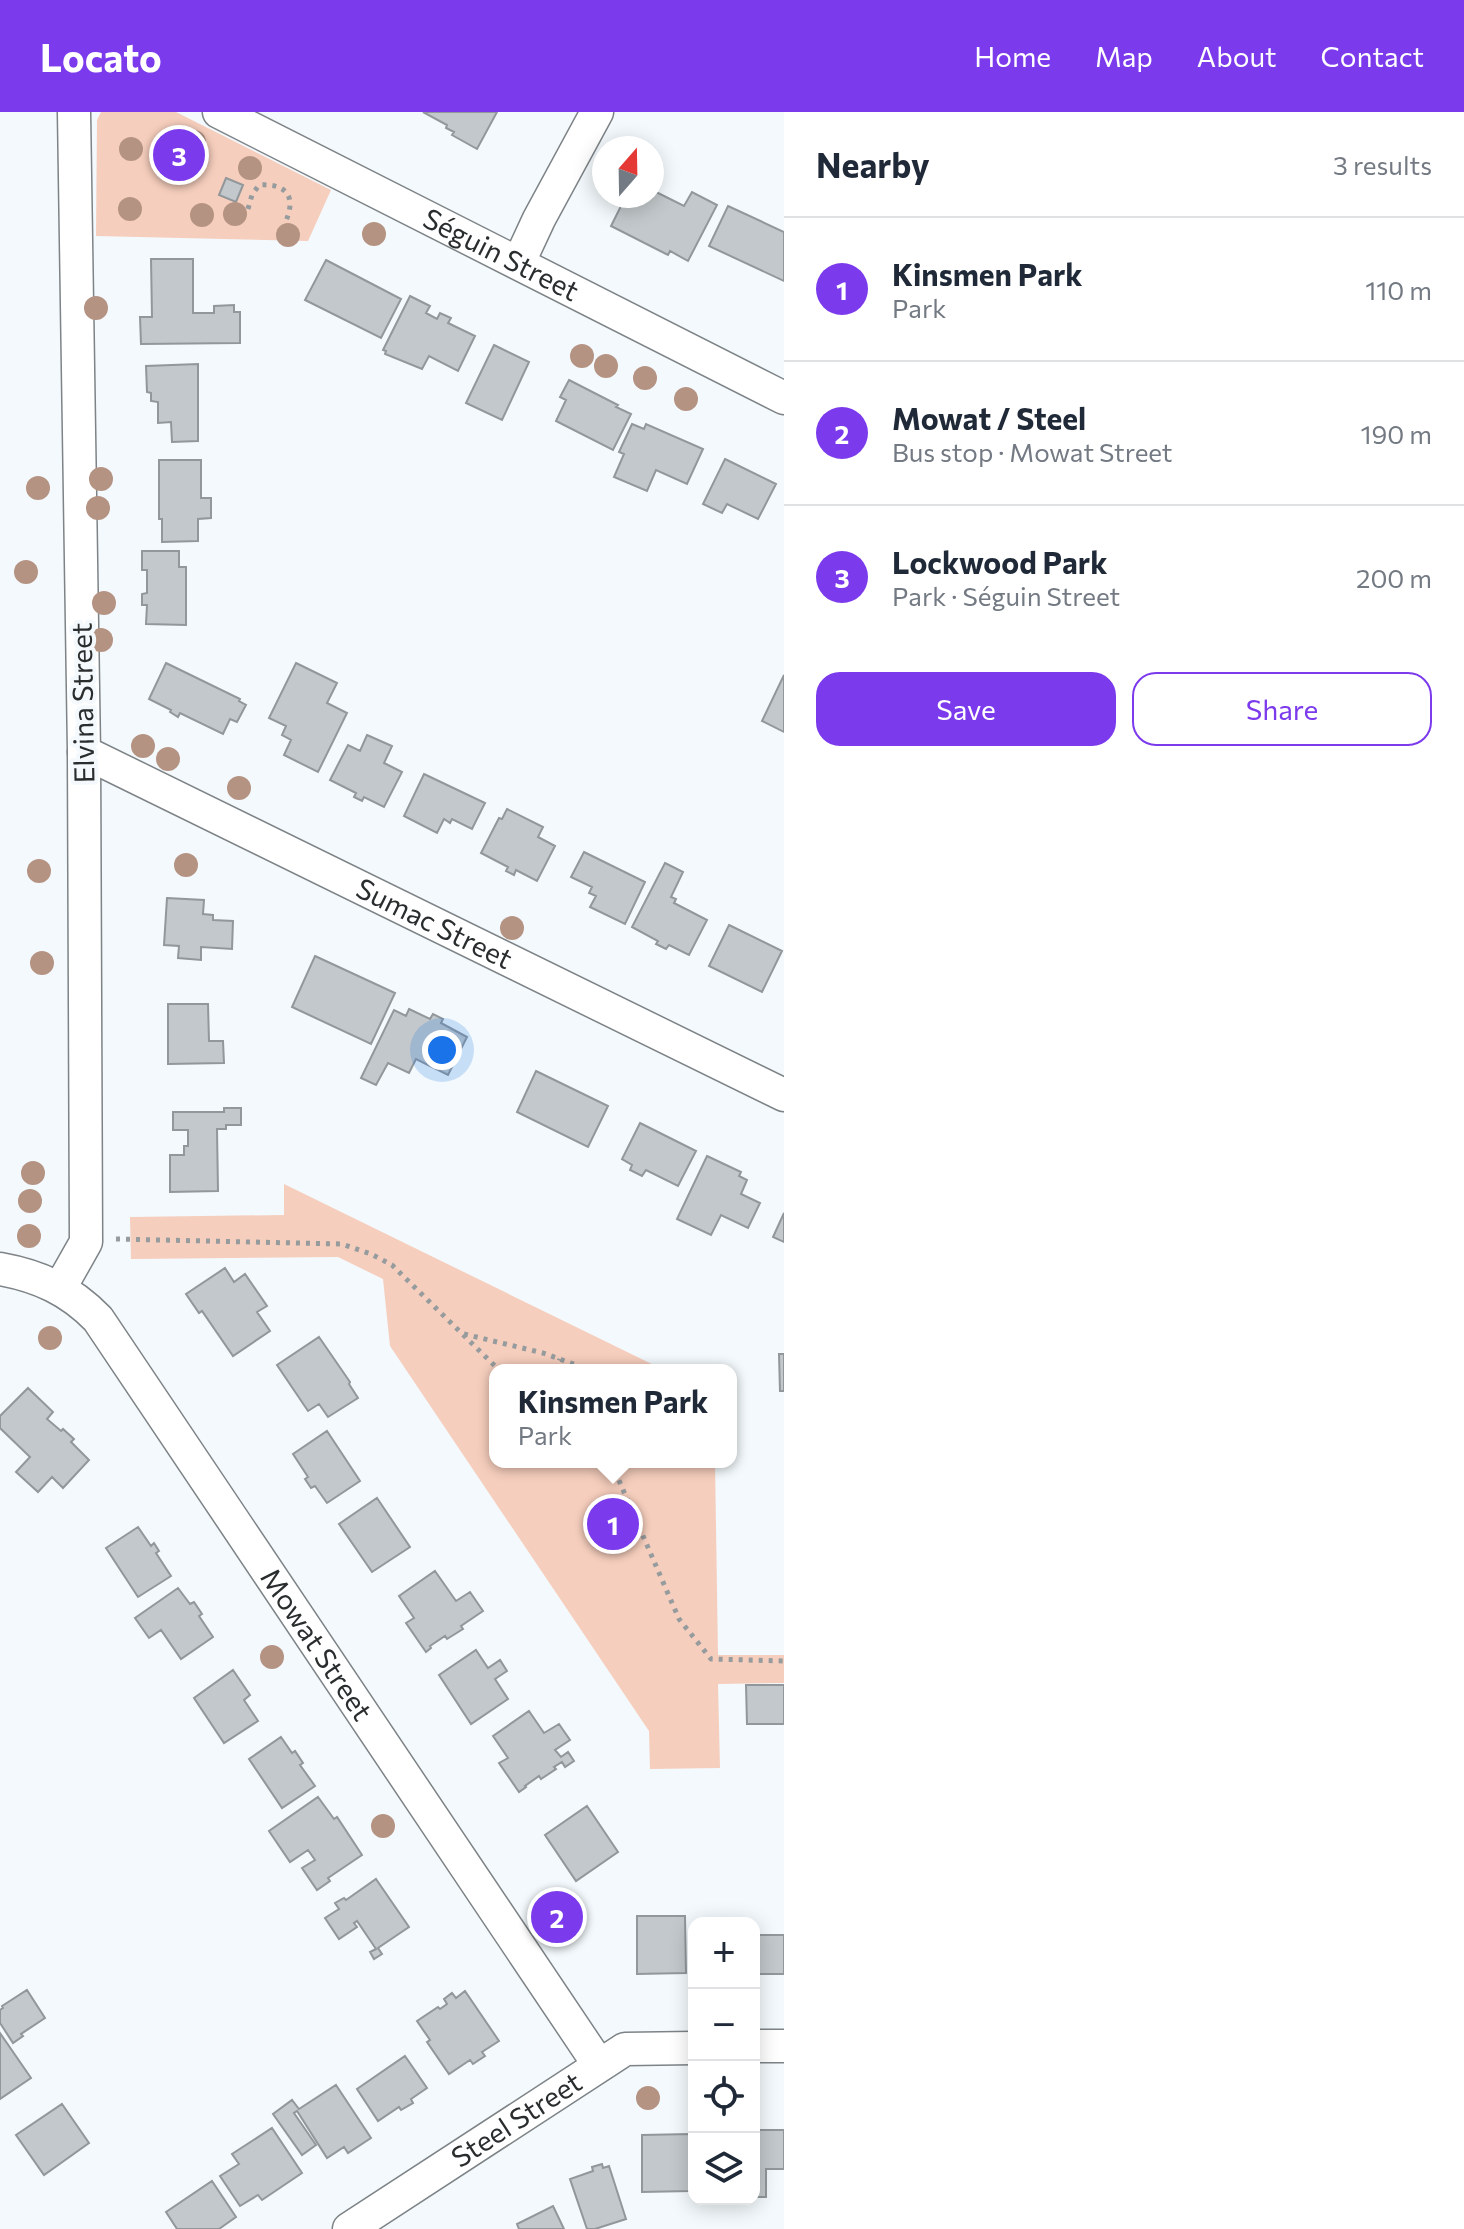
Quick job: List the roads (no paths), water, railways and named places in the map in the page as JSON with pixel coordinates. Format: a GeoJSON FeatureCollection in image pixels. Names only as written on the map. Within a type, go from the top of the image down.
{"type":"FeatureCollection","features":[{"type":"Feature","properties":{"kind":"street","name":"Elvina Street"},"geometry":{"type":"LineString","coordinates":[[60,1288],[86,1242],[84,752],[74,112]]}},
{"type":"Feature","properties":{"kind":"street","name":"Séguin Street"},"geometry":{"type":"LineString","coordinates":[[219,112],[784,398]]}},
{"type":"Feature","properties":{"kind":"street"},"geometry":{"type":"LineString","coordinates":[[519,262],[597,112]]}},
{"type":"Feature","properties":{"kind":"street","name":"Sumac Street"},"geometry":{"type":"LineString","coordinates":[[84,752],[784,1095]]}},
{"type":"Feature","properties":{"kind":"street","name":"Mowat Street"},"geometry":{"type":"LineString","coordinates":[[0,1269],[26,1274],[60,1288],[98,1319],[599,2065]]}},
{"type":"Feature","properties":{"kind":"street"},"geometry":{"type":"LineString","coordinates":[[760,2046],[784,2046]]}},
{"type":"Feature","properties":{"kind":"street","name":"Steel Street"},"geometry":{"type":"LineString","coordinates":[[349,2229],[625,2049],[688,2048]]}},
{"type":"Feature","properties":{"kind":"place","name":"Lockwood Park"},"geometry":{"type":"Point","coordinates":[179,155]}},
{"type":"Feature","properties":{"kind":"place","name":"Kinsmen Park"},"geometry":{"type":"Point","coordinates":[613,1524]}},
{"type":"Feature","properties":{"kind":"place","name":"Mowat / Steel"},"geometry":{"type":"Point","coordinates":[557,1917]}}]}
